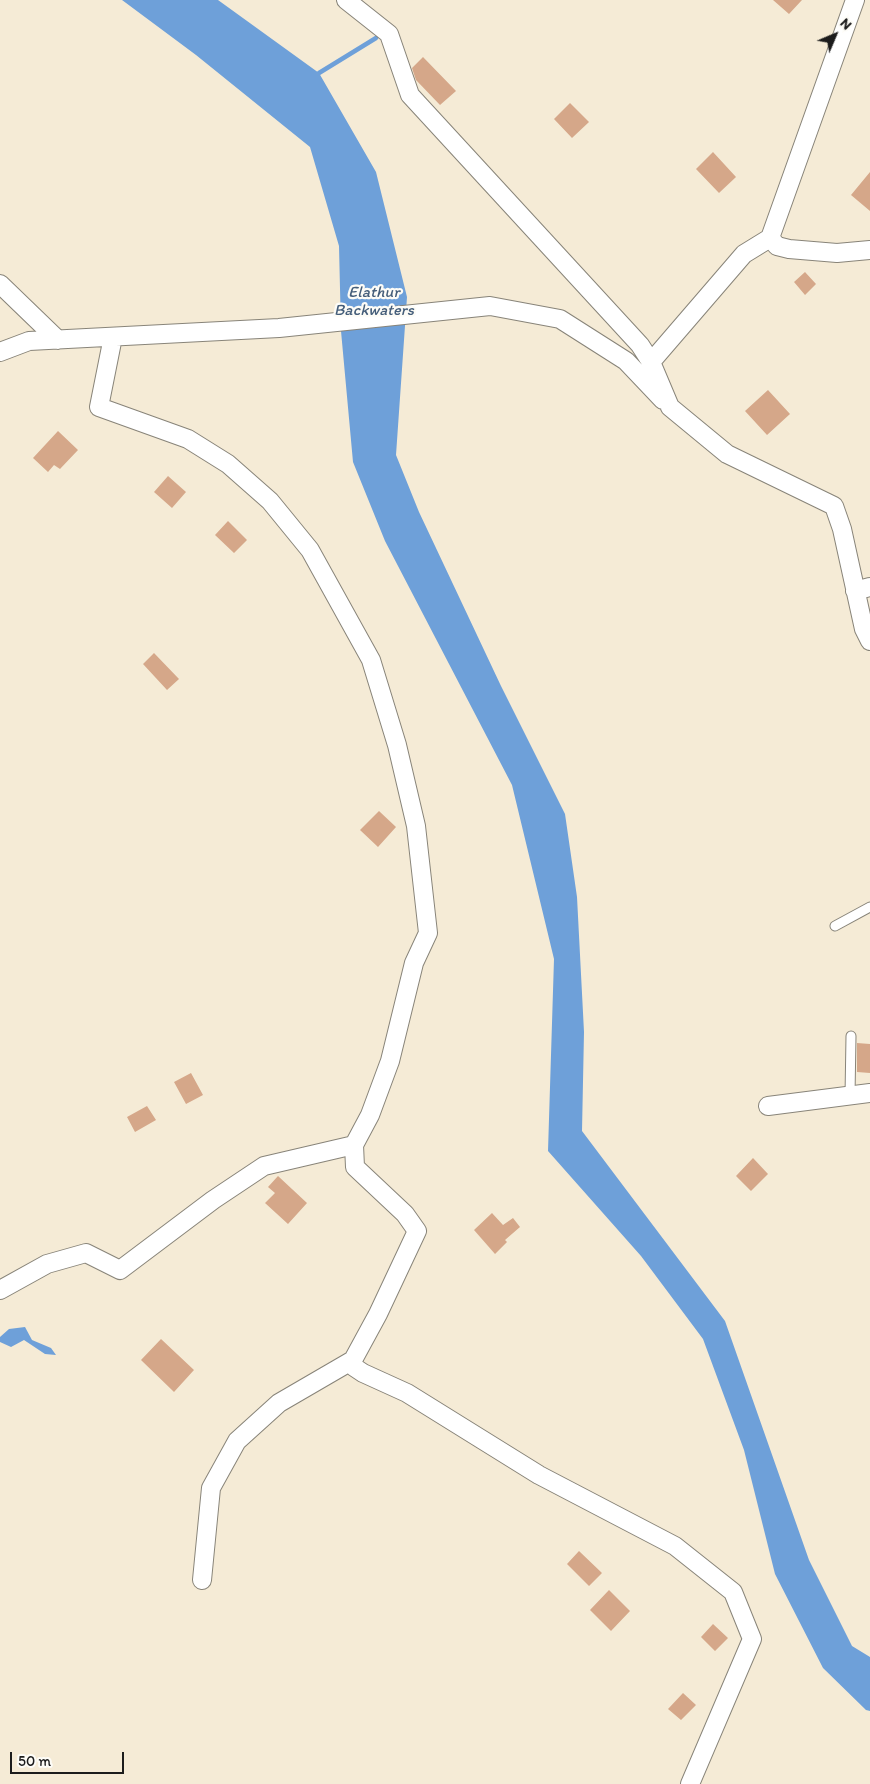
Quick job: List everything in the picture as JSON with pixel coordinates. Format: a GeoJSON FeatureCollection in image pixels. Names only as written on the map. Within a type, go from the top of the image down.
{"type":"FeatureCollection","features":[{"type":"Feature","properties":{"kind":"street"},"geometry":{"type":"LineString","coordinates":[[346,0],[389,34],[410,95],[640,345],[651,362],[670,407]]}},
{"type":"Feature","properties":{"kind":"street"},"geometry":{"type":"LineString","coordinates":[[773,242],[855,0]]}},
{"type":"Feature","properties":{"kind":"street"},"geometry":{"type":"LineString","coordinates":[[651,362],[744,254],[753,249],[773,242],[837,253],[870,250]]}},
{"type":"Feature","properties":{"kind":"street"},"geometry":{"type":"LineString","coordinates":[[0,284],[58,340]]}},
{"type":"Feature","properties":{"kind":"street"},"geometry":{"type":"LineString","coordinates":[[0,352],[29,341],[234,328],[280,328],[490,306],[560,319],[626,361],[670,407],[727,454],[834,506],[863,589],[864,630],[870,641]]}},
{"type":"Feature","properties":{"kind":"street"},"geometry":{"type":"LineString","coordinates":[[113,337],[99,408],[188,439],[228,464],[270,501],[310,550],[372,660],[397,745],[416,826],[428,933],[414,963],[390,1061],[370,1114],[354,1145],[355,1167],[405,1214],[417,1231],[378,1314],[353,1360],[279,1403],[237,1440],[211,1488],[202,1580]]}},
{"type":"Feature","properties":{"kind":"street"},"geometry":{"type":"LineString","coordinates":[[768,1106],[870,1093]]}},
{"type":"Feature","properties":{"kind":"street"},"geometry":{"type":"LineString","coordinates":[[0,1290],[47,1264],[86,1253],[120,1270],[213,1200],[264,1166],[354,1145]]}},
{"type":"Feature","properties":{"kind":"street"},"geometry":{"type":"LineString","coordinates":[[353,1360],[354,1367],[363,1373],[407,1392],[539,1475],[675,1546],[733,1592],[752,1639],[690,1784]]}},
{"type":"Feature","properties":{"kind":"lane"},"geometry":{"type":"LineString","coordinates":[[835,926],[870,907]]}},
{"type":"Feature","properties":{"kind":"lane"},"geometry":{"type":"LineString","coordinates":[[850,1096],[851,1036]]}},
{"type":"Feature","properties":{"kind":"water","name":"Elathur Backwaters"},"geometry":{"type":"Polygon","coordinates":[[[122,0],[218,0],[319,73],[376,172],[407,297],[396,455],[419,512],[501,686],[565,814],[577,897],[584,1032],[582,1131],[725,1321],[809,1560],[852,1646],[870,1657],[870,1711],[866,1710],[823,1668],[775,1574],[744,1450],[703,1339],[641,1256],[548,1151],[554,959],[512,785],[385,541],[353,462],[341,331],[339,246],[310,147],[196,55],[122,0]]]}},
{"type":"Feature","properties":{"kind":"water"},"geometry":{"type":"Polygon","coordinates":[[[25,1327],[32,1340],[51,1348],[56,1355],[45,1354],[24,1340],[11,1347],[0,1342],[0,1337],[9,1329],[25,1327]]]}},
{"type":"Feature","properties":{"kind":"building"},"geometry":{"type":"Polygon","coordinates":[[[773,0],[802,0],[789,14],[773,0]]]}},
{"type":"Feature","properties":{"kind":"building"},"geometry":{"type":"Polygon","coordinates":[[[423,57],[456,91],[440,105],[416,80],[412,68],[423,57]]]}},
{"type":"Feature","properties":{"kind":"building"},"geometry":{"type":"Polygon","coordinates":[[[570,103],[589,122],[572,138],[554,119],[570,103]]]}},
{"type":"Feature","properties":{"kind":"building"},"geometry":{"type":"Polygon","coordinates":[[[713,152],[736,177],[719,193],[696,169],[713,152]]]}},
{"type":"Feature","properties":{"kind":"building"},"geometry":{"type":"Polygon","coordinates":[[[870,172],[870,211],[851,195],[870,172]]]}},
{"type":"Feature","properties":{"kind":"building"},"geometry":{"type":"Polygon","coordinates":[[[805,272],[816,284],[805,295],[794,282],[805,272]]]}},
{"type":"Feature","properties":{"kind":"building"},"geometry":{"type":"Polygon","coordinates":[[[768,390],[790,414],[767,435],[745,411],[768,390]]]}},
{"type":"Feature","properties":{"kind":"building"},"geometry":{"type":"Polygon","coordinates":[[[58,431],[78,450],[60,469],[54,465],[48,472],[33,458],[58,431]]]}},
{"type":"Feature","properties":{"kind":"building"},"geometry":{"type":"Polygon","coordinates":[[[168,476],[186,492],[172,508],[154,492],[168,476]]]}},
{"type":"Feature","properties":{"kind":"building"},"geometry":{"type":"Polygon","coordinates":[[[228,521],[247,540],[234,553],[215,535],[228,521]]]}},
{"type":"Feature","properties":{"kind":"building"},"geometry":{"type":"Polygon","coordinates":[[[154,653],[179,679],[167,690],[143,664],[154,653]]]}},
{"type":"Feature","properties":{"kind":"building"},"geometry":{"type":"Polygon","coordinates":[[[379,811],[396,827],[378,847],[360,830],[379,811]]]}},
{"type":"Feature","properties":{"kind":"building"},"geometry":{"type":"Polygon","coordinates":[[[857,1043],[870,1044],[870,1073],[857,1072],[857,1043]]]}},
{"type":"Feature","properties":{"kind":"building"},"geometry":{"type":"Polygon","coordinates":[[[191,1073],[203,1095],[186,1104],[174,1082],[191,1073]]]}},
{"type":"Feature","properties":{"kind":"building"},"geometry":{"type":"Polygon","coordinates":[[[147,1106],[156,1120],[135,1132],[127,1117],[147,1106]]]}},
{"type":"Feature","properties":{"kind":"building"},"geometry":{"type":"Polygon","coordinates":[[[753,1158],[768,1174],[751,1191],[736,1176],[753,1158]]]}},
{"type":"Feature","properties":{"kind":"building"},"geometry":{"type":"Polygon","coordinates":[[[278,1176],[307,1203],[288,1224],[265,1203],[275,1193],[268,1187],[278,1176]]]}},
{"type":"Feature","properties":{"kind":"building"},"geometry":{"type":"Polygon","coordinates":[[[492,1213],[503,1225],[513,1218],[520,1227],[505,1240],[507,1242],[495,1254],[474,1230],[492,1213]]]}},
{"type":"Feature","properties":{"kind":"building"},"geometry":{"type":"Polygon","coordinates":[[[161,1339],[194,1370],[174,1392],[141,1360],[161,1339]]]}},
{"type":"Feature","properties":{"kind":"building"},"geometry":{"type":"Polygon","coordinates":[[[579,1551],[602,1573],[589,1586],[567,1564],[579,1551]]]}},
{"type":"Feature","properties":{"kind":"building"},"geometry":{"type":"Polygon","coordinates":[[[609,1590],[630,1611],[611,1631],[590,1610],[609,1590]]]}},
{"type":"Feature","properties":{"kind":"building"},"geometry":{"type":"Polygon","coordinates":[[[713,1624],[728,1638],[715,1651],[701,1637],[713,1624]]]}},
{"type":"Feature","properties":{"kind":"building"},"geometry":{"type":"Polygon","coordinates":[[[683,1693],[696,1705],[681,1720],[668,1709],[683,1693]]]}},
{"type":"Feature","properties":{"kind":"waterway"},"geometry":{"type":"LineString","coordinates":[[319,73],[376,38]]}}]}
